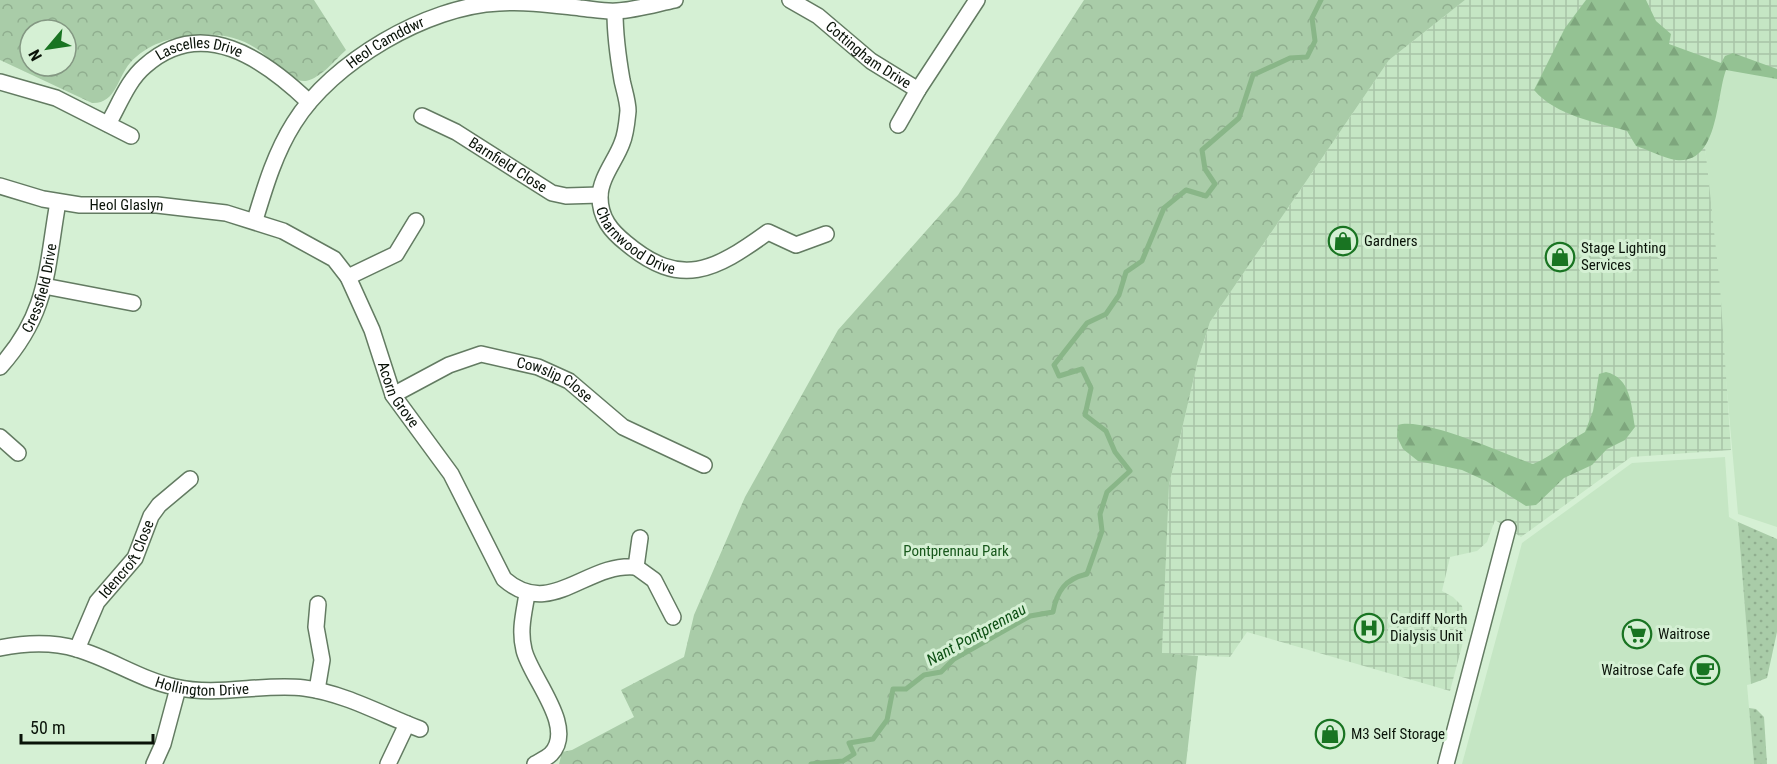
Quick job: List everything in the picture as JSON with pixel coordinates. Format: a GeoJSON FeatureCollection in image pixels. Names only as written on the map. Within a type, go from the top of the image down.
{"type":"FeatureCollection","features":[{"type":"Feature","properties":{"kind":"street","name":"Heol Camddwr"},"geometry":{"type":"LineString","coordinates":[[255,220],[272,165],[294,123],[309,102],[353,61],[409,26],[456,10],[497,1],[615,12],[675,0]]}},
{"type":"Feature","properties":{"kind":"street","name":"Cottingham Drive"},"geometry":{"type":"LineString","coordinates":[[790,0],[818,15],[871,61],[918,90],[976,0]]}},
{"type":"Feature","properties":{"kind":"street","name":"Charnwood Drive"},"geometry":{"type":"LineString","coordinates":[[615,12],[615,34],[628,109],[623,141],[604,180],[600,195],[604,218],[612,232],[642,256],[662,268],[683,272],[699,270],[728,257],[768,232],[796,245],[826,234]]}},
{"type":"Feature","properties":{"kind":"street","name":"Lascelles Drive"},"geometry":{"type":"LineString","coordinates":[[108,124],[134,78],[145,66],[165,52],[198,43],[219,44],[239,49],[309,102]]}},
{"type":"Feature","properties":{"kind":"street"},"geometry":{"type":"LineString","coordinates":[[0,82],[56,98],[131,136]]}},
{"type":"Feature","properties":{"kind":"street"},"geometry":{"type":"LineString","coordinates":[[898,125],[918,90]]}},
{"type":"Feature","properties":{"kind":"street","name":"Barnfield Close"},"geometry":{"type":"LineString","coordinates":[[422,116],[456,132],[552,193],[600,195]]}},
{"type":"Feature","properties":{"kind":"street","name":"Heol Glaslyn"},"geometry":{"type":"LineString","coordinates":[[0,186],[58,202],[99,206],[175,206],[255,220]]}},
{"type":"Feature","properties":{"kind":"street","name":"Cressfield Drive"},"geometry":{"type":"LineString","coordinates":[[0,366],[34,319],[44,286],[58,202]]}},
{"type":"Feature","properties":{"kind":"street","name":"Acorn Grove"},"geometry":{"type":"LineString","coordinates":[[255,220],[323,251],[334,259],[348,277],[372,330],[393,395],[451,474],[504,579],[527,594]]}},
{"type":"Feature","properties":{"kind":"street"},"geometry":{"type":"LineString","coordinates":[[348,277],[396,254],[416,221]]}},
{"type":"Feature","properties":{"kind":"street"},"geometry":{"type":"LineString","coordinates":[[44,286],[132,303]]}},
{"type":"Feature","properties":{"kind":"street","name":"Cowslip Close"},"geometry":{"type":"LineString","coordinates":[[393,395],[449,364],[481,354],[538,367],[569,381],[623,427],[704,465]]}},
{"type":"Feature","properties":{"kind":"street"},"geometry":{"type":"LineString","coordinates":[[0,437],[18,453]]}},
{"type":"Feature","properties":{"kind":"street","name":"Idencroft Close"},"geometry":{"type":"LineString","coordinates":[[77,649],[97,602],[135,558],[151,516],[159,505],[190,478]]}},
{"type":"Feature","properties":{"kind":"street"},"geometry":{"type":"LineString","coordinates":[[1446,764],[1508,528]]}},
{"type":"Feature","properties":{"kind":"street"},"geometry":{"type":"LineString","coordinates":[[636,567],[640,538]]}},
{"type":"Feature","properties":{"kind":"street"},"geometry":{"type":"LineString","coordinates":[[535,764],[552,753],[558,736],[557,718],[524,653],[521,636],[527,594],[547,594],[611,570],[625,566],[636,567],[654,580],[674,617]]}},
{"type":"Feature","properties":{"kind":"street"},"geometry":{"type":"LineString","coordinates":[[317,690],[322,660],[316,627],[318,604]]}},
{"type":"Feature","properties":{"kind":"street","name":"Hollington Drive"},"geometry":{"type":"LineString","coordinates":[[0,648],[48,644],[77,649],[138,675],[178,688],[207,690],[273,687],[317,690],[333,694],[413,726],[388,764]]}},
{"type":"Feature","properties":{"kind":"street"},"geometry":{"type":"LineString","coordinates":[[154,764],[178,688]]}},
{"type":"Feature","properties":{"kind":"shaded area"},"geometry":{"type":"Polygon","coordinates":[[[1465,0],[1589,0],[1705,146],[1720,287],[1731,450],[1631,457],[1521,537],[1495,520],[1487,542],[1477,551],[1450,557],[1442,591],[1462,606],[1466,631],[1450,691],[1247,632],[1230,657],[1162,654],[1169,485],[1198,360],[1210,322],[1389,60],[1465,0]]]}},
{"type":"Feature","properties":{"kind":"shaded area"},"geometry":{"type":"Polygon","coordinates":[[[1621,0],[1777,0],[1777,78],[1666,49],[1621,0]]]}},
{"type":"Feature","properties":{"kind":"shaded area"},"geometry":{"type":"Polygon","coordinates":[[[1722,67],[1777,78],[1777,527],[1738,514],[1705,146],[1722,67]]]}},
{"type":"Feature","properties":{"kind":"shaded area"},"geometry":{"type":"Polygon","coordinates":[[[1725,457],[1729,517],[1738,522],[1751,684],[1747,685],[1754,764],[1462,764],[1522,543],[1632,463],[1725,457]]]}},
{"type":"Feature","properties":{"kind":"green space"},"geometry":{"type":"Polygon","coordinates":[[[0,0],[314,0],[346,50],[317,76],[300,81],[287,74],[257,49],[236,39],[212,35],[178,38],[152,46],[137,56],[126,69],[111,95],[100,102],[92,103],[39,78],[78,78],[78,18],[18,18],[18,68],[0,60],[0,0]]]}},
{"type":"Feature","properties":{"kind":"green space","name":"Pontprennau Park"},"geometry":{"type":"Polygon","coordinates":[[[1084,0],[1465,0],[1389,60],[1210,322],[1198,360],[1169,485],[1162,653],[1198,656],[1186,764],[559,764],[562,752],[572,750],[634,717],[621,690],[684,657],[694,615],[745,497],[838,330],[958,195],[1084,0]]]}},
{"type":"Feature","properties":{"kind":"green space"},"geometry":{"type":"Polygon","coordinates":[[[1586,0],[1646,0],[1656,21],[1671,34],[1669,44],[1721,63],[1725,56],[1733,53],[1777,69],[1777,79],[1726,70],[1708,141],[1701,152],[1690,159],[1671,159],[1636,146],[1627,131],[1565,112],[1543,99],[1534,90],[1565,28],[1586,0]]]}},
{"type":"Feature","properties":{"kind":"green space"},"geometry":{"type":"Polygon","coordinates":[[[1606,372],[1621,380],[1625,386],[1631,401],[1635,427],[1625,440],[1607,449],[1592,465],[1564,478],[1536,505],[1526,506],[1486,481],[1462,470],[1418,461],[1403,449],[1397,437],[1398,425],[1426,426],[1533,464],[1585,432],[1593,411],[1599,374],[1606,372]]]}},
{"type":"Feature","properties":{"kind":"green space"},"geometry":{"type":"Polygon","coordinates":[[[1738,522],[1777,539],[1777,632],[1767,678],[1751,684],[1738,522]]]}},
{"type":"Feature","properties":{"kind":"green space"},"geometry":{"type":"Polygon","coordinates":[[[1749,708],[1756,709],[1764,717],[1767,764],[1754,764],[1749,708]]]}},
{"type":"Feature","properties":{"kind":"waterway","name":"Nant Pontprennau"},"geometry":{"type":"LineString","coordinates":[[811,764],[843,761],[854,754],[849,743],[873,739],[887,720],[893,689],[906,689],[924,675],[941,672],[954,659],[1030,616],[1053,612],[1063,587],[1073,579],[1087,574],[1102,531],[1100,514],[1107,492],[1130,471],[1115,452],[1106,431],[1085,415],[1091,388],[1082,369],[1059,376],[1054,365],[1087,323],[1106,314],[1119,295],[1126,272],[1142,261],[1164,208],[1186,190],[1206,196],[1215,184],[1205,169],[1202,150],[1239,118],[1253,75],[1290,58],[1307,57],[1315,41],[1312,18],[1321,0]]}},
{"type":"Feature","properties":{"kind":"place","name":"Gardners"},"geometry":{"type":"Point","coordinates":[1343,241]}},
{"type":"Feature","properties":{"kind":"place","name":"Stage Lighting Services"},"geometry":{"type":"Point","coordinates":[1560,257]}},
{"type":"Feature","properties":{"kind":"place","name":"Cardiff North Dialysis Unit"},"geometry":{"type":"Point","coordinates":[1369,628]}},
{"type":"Feature","properties":{"kind":"place","name":"Waitrose"},"geometry":{"type":"Point","coordinates":[1637,634]}},
{"type":"Feature","properties":{"kind":"place","name":"Waitrose Cafe"},"geometry":{"type":"Point","coordinates":[1705,670]}},
{"type":"Feature","properties":{"kind":"place","name":"M3 Self Storage"},"geometry":{"type":"Point","coordinates":[1330,734]}}]}
